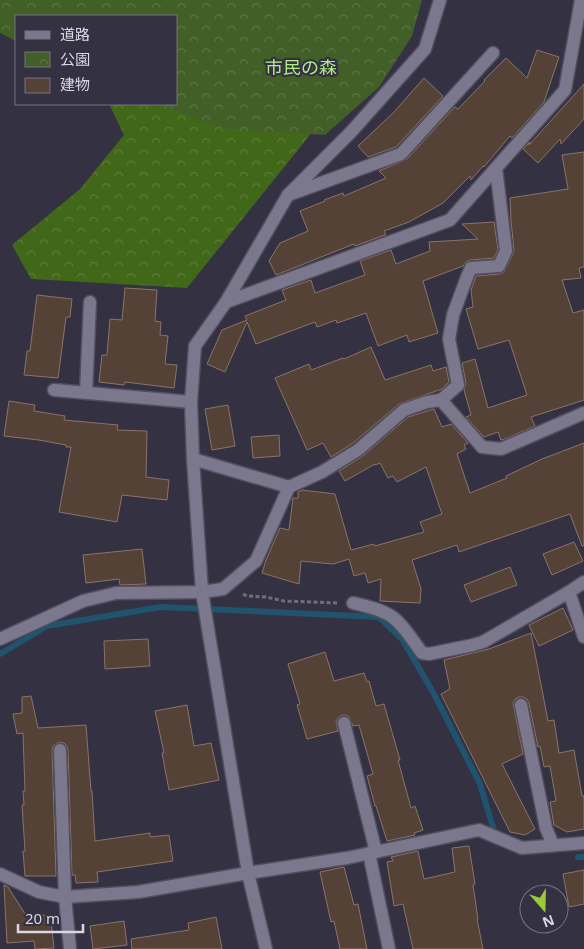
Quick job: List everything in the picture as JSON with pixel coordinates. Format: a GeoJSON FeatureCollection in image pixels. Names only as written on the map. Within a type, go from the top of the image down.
{"type":"FeatureCollection","features":[{"type":"Feature","properties":{"kind":"street"},"geometry":{"type":"LineString","coordinates":[[266,949],[248,873],[203,598],[191,402],[195,346],[226,302],[288,195],[352,132],[425,49],[440,0]]}},
{"type":"Feature","properties":{"kind":"street"},"geometry":{"type":"LineString","coordinates":[[226,302],[450,220],[566,90],[581,0]]}},
{"type":"Feature","properties":{"kind":"street"},"geometry":{"type":"LineString","coordinates":[[288,195],[401,154],[493,54]]}},
{"type":"Feature","properties":{"kind":"street"},"geometry":{"type":"LineString","coordinates":[[193,459],[289,486],[322,472],[358,450],[404,410],[441,400],[458,385],[448,338],[453,315],[471,268],[499,266],[506,251],[496,168]]}},
{"type":"Feature","properties":{"kind":"street"},"geometry":{"type":"LineString","coordinates":[[86,393],[90,302]]}},
{"type":"Feature","properties":{"kind":"street"},"geometry":{"type":"LineString","coordinates":[[54,390],[191,402]]}},
{"type":"Feature","properties":{"kind":"street"},"geometry":{"type":"LineString","coordinates":[[441,400],[482,447],[501,449],[584,413]]}},
{"type":"Feature","properties":{"kind":"street"},"geometry":{"type":"LineString","coordinates":[[0,639],[83,601],[116,593],[203,598],[223,589],[256,561],[289,486]]}},
{"type":"Feature","properties":{"kind":"street"},"geometry":{"type":"LineString","coordinates":[[354,603],[373,608],[392,617],[408,632],[422,653],[429,654],[483,642],[584,582]]}},
{"type":"Feature","properties":{"kind":"street"},"geometry":{"type":"LineString","coordinates":[[569,592],[584,637]]}},
{"type":"Feature","properties":{"kind":"street"},"geometry":{"type":"LineString","coordinates":[[521,705],[546,828],[552,846]]}},
{"type":"Feature","properties":{"kind":"street"},"geometry":{"type":"LineString","coordinates":[[344,723],[373,852],[389,949]]}},
{"type":"Feature","properties":{"kind":"street"},"geometry":{"type":"LineString","coordinates":[[60,750],[65,896],[70,949]]}},
{"type":"Feature","properties":{"kind":"street"},"geometry":{"type":"LineString","coordinates":[[0,874],[39,892],[65,896],[138,892],[347,858],[479,830],[522,848],[584,843]]}},
{"type":"Feature","properties":{"kind":"path"},"geometry":{"type":"LineString","coordinates":[[247,596],[266,597],[284,601],[354,603]]}},
{"type":"Feature","properties":{"kind":"green space","name":"市民の森"},"geometry":{"type":"Polygon","coordinates":[[[0,0],[422,0],[412,36],[379,87],[325,135],[220,128],[160,105],[178,105],[178,15],[15,15],[15,40],[0,33],[0,0]]]}},
{"type":"Feature","properties":{"kind":"green space"},"geometry":{"type":"Polygon","coordinates":[[[380,0],[358,75],[187,288],[31,279],[12,245],[80,189],[124,135],[109,105],[178,105],[178,16],[380,0]]]}},
{"type":"Feature","properties":{"kind":"building"},"geometry":{"type":"Polygon","coordinates":[[[537,50],[559,57],[544,102],[512,138],[510,136],[471,180],[470,176],[443,203],[409,222],[384,231],[386,235],[355,246],[354,244],[276,275],[269,261],[280,243],[308,231],[300,211],[343,193],[344,196],[386,178],[379,171],[407,159],[455,107],[458,109],[506,58],[527,78],[537,50]]]}},
{"type":"Feature","properties":{"kind":"building"},"geometry":{"type":"Polygon","coordinates":[[[424,78],[443,96],[396,147],[368,157],[358,146],[394,112],[424,78]]]}},
{"type":"Feature","properties":{"kind":"building"},"geometry":{"type":"Polygon","coordinates":[[[584,84],[584,119],[561,144],[560,139],[538,163],[523,149],[530,142],[529,145],[584,84]]]}},
{"type":"Feature","properties":{"kind":"building"},"geometry":{"type":"Polygon","coordinates":[[[584,152],[584,267],[579,268],[581,278],[562,280],[573,313],[584,310],[584,400],[531,417],[535,426],[505,439],[501,440],[498,432],[484,437],[466,417],[471,415],[464,390],[466,383],[462,363],[475,359],[488,408],[527,395],[509,340],[478,349],[466,309],[473,307],[471,290],[476,276],[504,272],[513,254],[510,198],[568,189],[562,155],[584,152]]]}},
{"type":"Feature","properties":{"kind":"building"},"geometry":{"type":"Polygon","coordinates":[[[494,222],[498,250],[494,258],[470,260],[463,266],[423,281],[438,333],[409,342],[407,335],[378,346],[366,313],[337,323],[336,320],[317,327],[315,322],[256,344],[247,322],[225,372],[207,364],[222,330],[247,320],[245,316],[286,300],[282,290],[311,280],[315,293],[365,275],[360,261],[391,250],[396,264],[430,251],[429,242],[478,239],[462,224],[494,222]]]}},
{"type":"Feature","properties":{"kind":"building"},"geometry":{"type":"Polygon","coordinates":[[[125,288],[157,290],[155,321],[161,322],[160,335],[168,336],[165,364],[177,365],[174,388],[125,382],[124,385],[99,382],[102,355],[107,355],[110,319],[122,320],[125,288]]]}},
{"type":"Feature","properties":{"kind":"building"},"geometry":{"type":"Polygon","coordinates":[[[37,295],[72,299],[70,317],[66,317],[58,378],[24,375],[27,351],[30,351],[37,295]]]}},
{"type":"Feature","properties":{"kind":"building"},"geometry":{"type":"Polygon","coordinates":[[[371,347],[385,380],[431,365],[433,371],[446,367],[449,382],[442,389],[399,404],[353,443],[331,457],[323,443],[307,450],[275,378],[309,364],[311,370],[344,359],[371,347]]]}},
{"type":"Feature","properties":{"kind":"building"},"geometry":{"type":"Polygon","coordinates":[[[9,401],[35,405],[34,411],[65,416],[64,420],[118,425],[117,430],[147,431],[146,477],[169,480],[167,500],[122,495],[117,522],[59,512],[71,447],[39,440],[4,436],[9,401]]]}},
{"type":"Feature","properties":{"kind":"building"},"geometry":{"type":"Polygon","coordinates":[[[228,405],[235,446],[212,450],[205,409],[228,405]]]}},
{"type":"Feature","properties":{"kind":"building"},"geometry":{"type":"Polygon","coordinates":[[[434,409],[442,427],[451,424],[468,443],[464,445],[466,449],[457,454],[470,493],[507,478],[506,476],[542,459],[584,443],[584,546],[582,546],[570,514],[459,552],[457,545],[412,560],[421,589],[420,603],[380,601],[381,579],[368,583],[365,573],[354,576],[349,559],[333,564],[301,561],[299,584],[262,573],[280,528],[289,530],[293,498],[298,498],[298,492],[302,490],[335,494],[351,550],[374,544],[375,546],[424,532],[420,522],[442,514],[426,467],[397,482],[393,476],[388,478],[380,463],[345,481],[339,471],[363,456],[408,417],[434,409]]]}},
{"type":"Feature","properties":{"kind":"building"},"geometry":{"type":"Polygon","coordinates":[[[279,435],[280,456],[253,458],[251,437],[279,435]]]}},
{"type":"Feature","properties":{"kind":"building"},"geometry":{"type":"Polygon","coordinates":[[[574,542],[583,561],[552,575],[543,554],[574,542]]]}},
{"type":"Feature","properties":{"kind":"building"},"geometry":{"type":"Polygon","coordinates":[[[142,549],[146,584],[120,585],[119,579],[86,583],[83,555],[142,549]]]}},
{"type":"Feature","properties":{"kind":"building"},"geometry":{"type":"Polygon","coordinates":[[[510,567],[517,585],[471,602],[464,585],[510,567]]]}},
{"type":"Feature","properties":{"kind":"building"},"geometry":{"type":"Polygon","coordinates":[[[563,608],[573,630],[539,646],[529,625],[563,608]]]}},
{"type":"Feature","properties":{"kind":"building"},"geometry":{"type":"Polygon","coordinates":[[[531,633],[548,721],[554,720],[559,753],[574,750],[582,796],[584,796],[584,829],[567,832],[554,825],[550,802],[556,801],[550,766],[544,767],[527,699],[519,697],[513,703],[523,754],[502,764],[535,829],[525,835],[510,832],[441,694],[450,689],[444,660],[489,649],[531,633]]]}},
{"type":"Feature","properties":{"kind":"building"},"geometry":{"type":"Polygon","coordinates":[[[148,639],[150,666],[105,669],[104,641],[148,639]]]}},
{"type":"Feature","properties":{"kind":"building"},"geometry":{"type":"Polygon","coordinates":[[[325,652],[334,681],[364,673],[367,682],[369,681],[376,706],[384,704],[411,808],[415,806],[423,830],[414,833],[415,835],[387,841],[367,776],[373,774],[359,725],[353,726],[349,717],[342,715],[336,721],[338,731],[307,739],[297,705],[300,704],[288,664],[325,652]]]}},
{"type":"Feature","properties":{"kind":"building"},"geometry":{"type":"Polygon","coordinates":[[[31,696],[38,728],[86,725],[95,841],[150,833],[150,837],[169,835],[173,861],[97,872],[98,882],[76,883],[75,875],[72,875],[68,750],[64,743],[59,742],[53,746],[52,750],[56,876],[25,876],[22,805],[24,805],[23,791],[25,791],[23,733],[17,734],[13,714],[22,713],[22,697],[31,696]]]}},
{"type":"Feature","properties":{"kind":"building"},"geometry":{"type":"Polygon","coordinates":[[[187,705],[194,746],[211,743],[219,780],[169,790],[162,753],[164,753],[155,711],[187,705]]]}},
{"type":"Feature","properties":{"kind":"building"},"geometry":{"type":"Polygon","coordinates":[[[469,846],[475,884],[473,885],[477,919],[483,949],[413,949],[403,904],[394,906],[387,862],[393,861],[391,857],[418,851],[424,879],[455,872],[452,848],[469,846]]]}},
{"type":"Feature","properties":{"kind":"building"},"geometry":{"type":"Polygon","coordinates":[[[344,867],[354,905],[358,904],[367,949],[340,949],[334,921],[331,922],[320,872],[344,867]]]}},
{"type":"Feature","properties":{"kind":"building"},"geometry":{"type":"Polygon","coordinates":[[[584,870],[584,904],[569,907],[569,884],[565,884],[563,874],[584,870]]]}},
{"type":"Feature","properties":{"kind":"building"},"geometry":{"type":"Polygon","coordinates":[[[4,885],[8,887],[27,917],[44,915],[51,920],[54,948],[35,949],[34,941],[7,943],[4,885]]]}},
{"type":"Feature","properties":{"kind":"building"},"geometry":{"type":"Polygon","coordinates":[[[216,917],[222,949],[132,949],[131,939],[189,930],[188,923],[216,917]]]}},
{"type":"Feature","properties":{"kind":"building"},"geometry":{"type":"Polygon","coordinates":[[[124,921],[127,945],[93,949],[90,926],[124,921]]]}},
{"type":"Feature","properties":{"kind":"waterway"},"geometry":{"type":"LineString","coordinates":[[0,654],[47,626],[161,607],[379,617],[402,639],[433,692],[480,784],[493,827]]}},
{"type":"Feature","properties":{"kind":"waterway"},"geometry":{"type":"LineString","coordinates":[[578,857],[584,857]]}}]}
